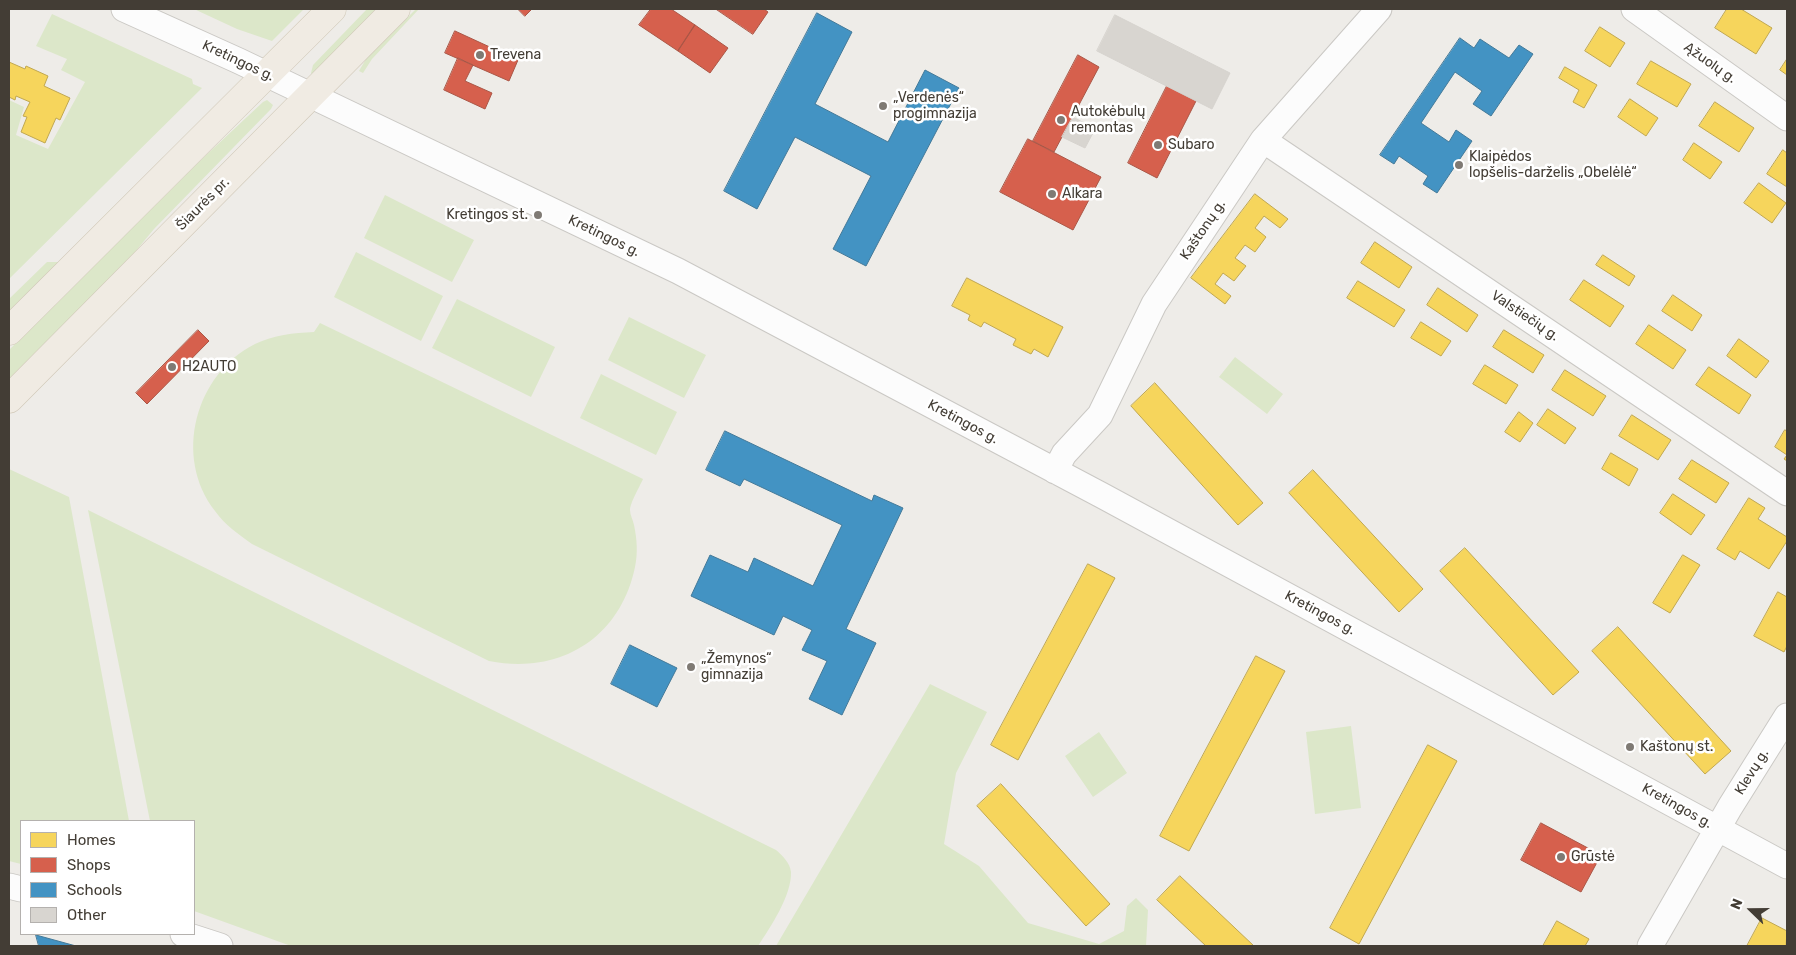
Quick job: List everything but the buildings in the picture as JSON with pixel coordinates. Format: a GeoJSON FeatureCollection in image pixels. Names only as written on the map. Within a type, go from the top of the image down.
{"type":"FeatureCollection","features":[{"type":"Feature","properties":{"kind":"main road"},"geometry":{"type":"LineString","coordinates":[[9,331],[332,9]]}},
{"type":"Feature","properties":{"kind":"main road","name":"Šiaurės pr."},"geometry":{"type":"LineString","coordinates":[[9,399],[396,9]]}},
{"type":"Feature","properties":{"kind":"street","name":"Kretingos g."},"geometry":{"type":"LineString","coordinates":[[124,9],[266,74],[678,271],[1570,747],[1787,866]]}},
{"type":"Feature","properties":{"kind":"street","name":"Kaštonų g."},"geometry":{"type":"LineString","coordinates":[[1055,471],[1064,454],[1100,415],[1154,304],[1263,140],[1379,9]]}},
{"type":"Feature","properties":{"kind":"street","name":"Ąžuolų g."},"geometry":{"type":"LineString","coordinates":[[1634,9],[1787,118]]}},
{"type":"Feature","properties":{"kind":"street","name":"Valstiečių g."},"geometry":{"type":"LineString","coordinates":[[1263,140],[1787,493]]}},
{"type":"Feature","properties":{"kind":"street","name":"Klevų g."},"geometry":{"type":"LineString","coordinates":[[1650,946],[1718,828],[1787,716]]}},
{"type":"Feature","properties":{"kind":"street"},"geometry":{"type":"LineString","coordinates":[[186,935],[220,946]]}},
{"type":"Feature","properties":{"kind":"green space"},"geometry":{"type":"Polygon","coordinates":[[[194,9],[304,9],[272,41],[237,29],[194,9]]]}},
{"type":"Feature","properties":{"kind":"green space"},"geometry":{"type":"Polygon","coordinates":[[[367,9],[381,9],[314,76],[311,73],[313,65],[367,9]]]}},
{"type":"Feature","properties":{"kind":"green space"},"geometry":{"type":"Polygon","coordinates":[[[416,9],[419,9],[372,59],[363,73],[359,71],[366,59],[416,9]]]}},
{"type":"Feature","properties":{"kind":"green space"},"geometry":{"type":"Polygon","coordinates":[[[52,14],[192,79],[193,84],[202,88],[9,279],[9,100],[24,107],[16,135],[48,149],[85,82],[61,70],[67,59],[36,46],[52,14]]]}},
{"type":"Feature","properties":{"kind":"green space"},"geometry":{"type":"Polygon","coordinates":[[[267,100],[273,105],[271,109],[154,229],[106,287],[9,383],[9,350],[202,159],[267,100]]]}},
{"type":"Feature","properties":{"kind":"green space"},"geometry":{"type":"Polygon","coordinates":[[[385,195],[474,240],[452,282],[364,238],[385,195]]]}},
{"type":"Feature","properties":{"kind":"green space"},"geometry":{"type":"Polygon","coordinates":[[[356,252],[443,296],[421,341],[334,297],[356,252]]]}},
{"type":"Feature","properties":{"kind":"green space"},"geometry":{"type":"Polygon","coordinates":[[[47,262],[61,262],[9,313],[9,299],[47,262]]]}},
{"type":"Feature","properties":{"kind":"green space"},"geometry":{"type":"Polygon","coordinates":[[[457,299],[555,347],[531,397],[432,348],[457,299]]]}},
{"type":"Feature","properties":{"kind":"green space"},"geometry":{"type":"Polygon","coordinates":[[[629,317],[706,355],[684,398],[608,360],[629,317]]]}},
{"type":"Feature","properties":{"kind":"green space"},"geometry":{"type":"Polygon","coordinates":[[[320,323],[643,479],[630,507],[636,541],[637,556],[635,567],[627,592],[616,614],[601,632],[583,646],[562,656],[539,662],[515,664],[489,661],[252,544],[223,521],[202,490],[195,466],[193,442],[197,418],[205,396],[218,375],[234,358],[255,344],[269,338],[314,332],[320,323]]]}},
{"type":"Feature","properties":{"kind":"green space"},"geometry":{"type":"Polygon","coordinates":[[[1235,357],[1283,394],[1267,414],[1219,377],[1235,357]]]}},
{"type":"Feature","properties":{"kind":"green space"},"geometry":{"type":"Polygon","coordinates":[[[601,374],[677,412],[656,455],[580,418],[601,374]]]}},
{"type":"Feature","properties":{"kind":"green space"},"geometry":{"type":"Polygon","coordinates":[[[9,469],[69,497],[129,820],[20,820],[20,864],[9,861],[9,469]]]}},
{"type":"Feature","properties":{"kind":"green space"},"geometry":{"type":"Polygon","coordinates":[[[88,510],[776,850],[784,857],[791,872],[788,891],[784,901],[758,946],[291,946],[195,911],[195,820],[150,820],[88,510]]]}},
{"type":"Feature","properties":{"kind":"green space"},"geometry":{"type":"Polygon","coordinates":[[[930,684],[987,712],[956,773],[944,844],[979,866],[1028,923],[1099,944],[1124,931],[1127,906],[1136,898],[1148,910],[1146,946],[776,946],[930,684]]]}},
{"type":"Feature","properties":{"kind":"green space"},"geometry":{"type":"Polygon","coordinates":[[[1351,726],[1361,808],[1315,814],[1306,732],[1351,726]]]}},
{"type":"Feature","properties":{"kind":"green space"},"geometry":{"type":"Polygon","coordinates":[[[1099,732],[1127,773],[1093,797],[1065,756],[1099,732]]]}},
{"type":"Feature","properties":{"kind":"place","name":"Trevena"},"geometry":{"type":"Point","coordinates":[480,55]}},
{"type":"Feature","properties":{"kind":"place","name":"„Verdenės“ progimnazija"},"geometry":{"type":"Point","coordinates":[883,106]}},
{"type":"Feature","properties":{"kind":"place","name":"Autokėbulų remontas"},"geometry":{"type":"Point","coordinates":[1061,120]}},
{"type":"Feature","properties":{"kind":"place","name":"Subaro"},"geometry":{"type":"Point","coordinates":[1158,145]}},
{"type":"Feature","properties":{"kind":"place","name":"Klaipėdos lopšelis-darželis „Obelėlė“"},"geometry":{"type":"Point","coordinates":[1459,165]}},
{"type":"Feature","properties":{"kind":"place","name":"Alkara"},"geometry":{"type":"Point","coordinates":[1052,194]}},
{"type":"Feature","properties":{"kind":"place","name":"Kretingos st."},"geometry":{"type":"Point","coordinates":[538,215]}},
{"type":"Feature","properties":{"kind":"place","name":"H2AUTO"},"geometry":{"type":"Point","coordinates":[172,367]}},
{"type":"Feature","properties":{"kind":"place","name":"„Žemynos“ gimnazija"},"geometry":{"type":"Point","coordinates":[691,667]}},
{"type":"Feature","properties":{"kind":"place","name":"Kaštonų st."},"geometry":{"type":"Point","coordinates":[1630,747]}},
{"type":"Feature","properties":{"kind":"place","name":"Grūstė"},"geometry":{"type":"Point","coordinates":[1561,857]}}]}
